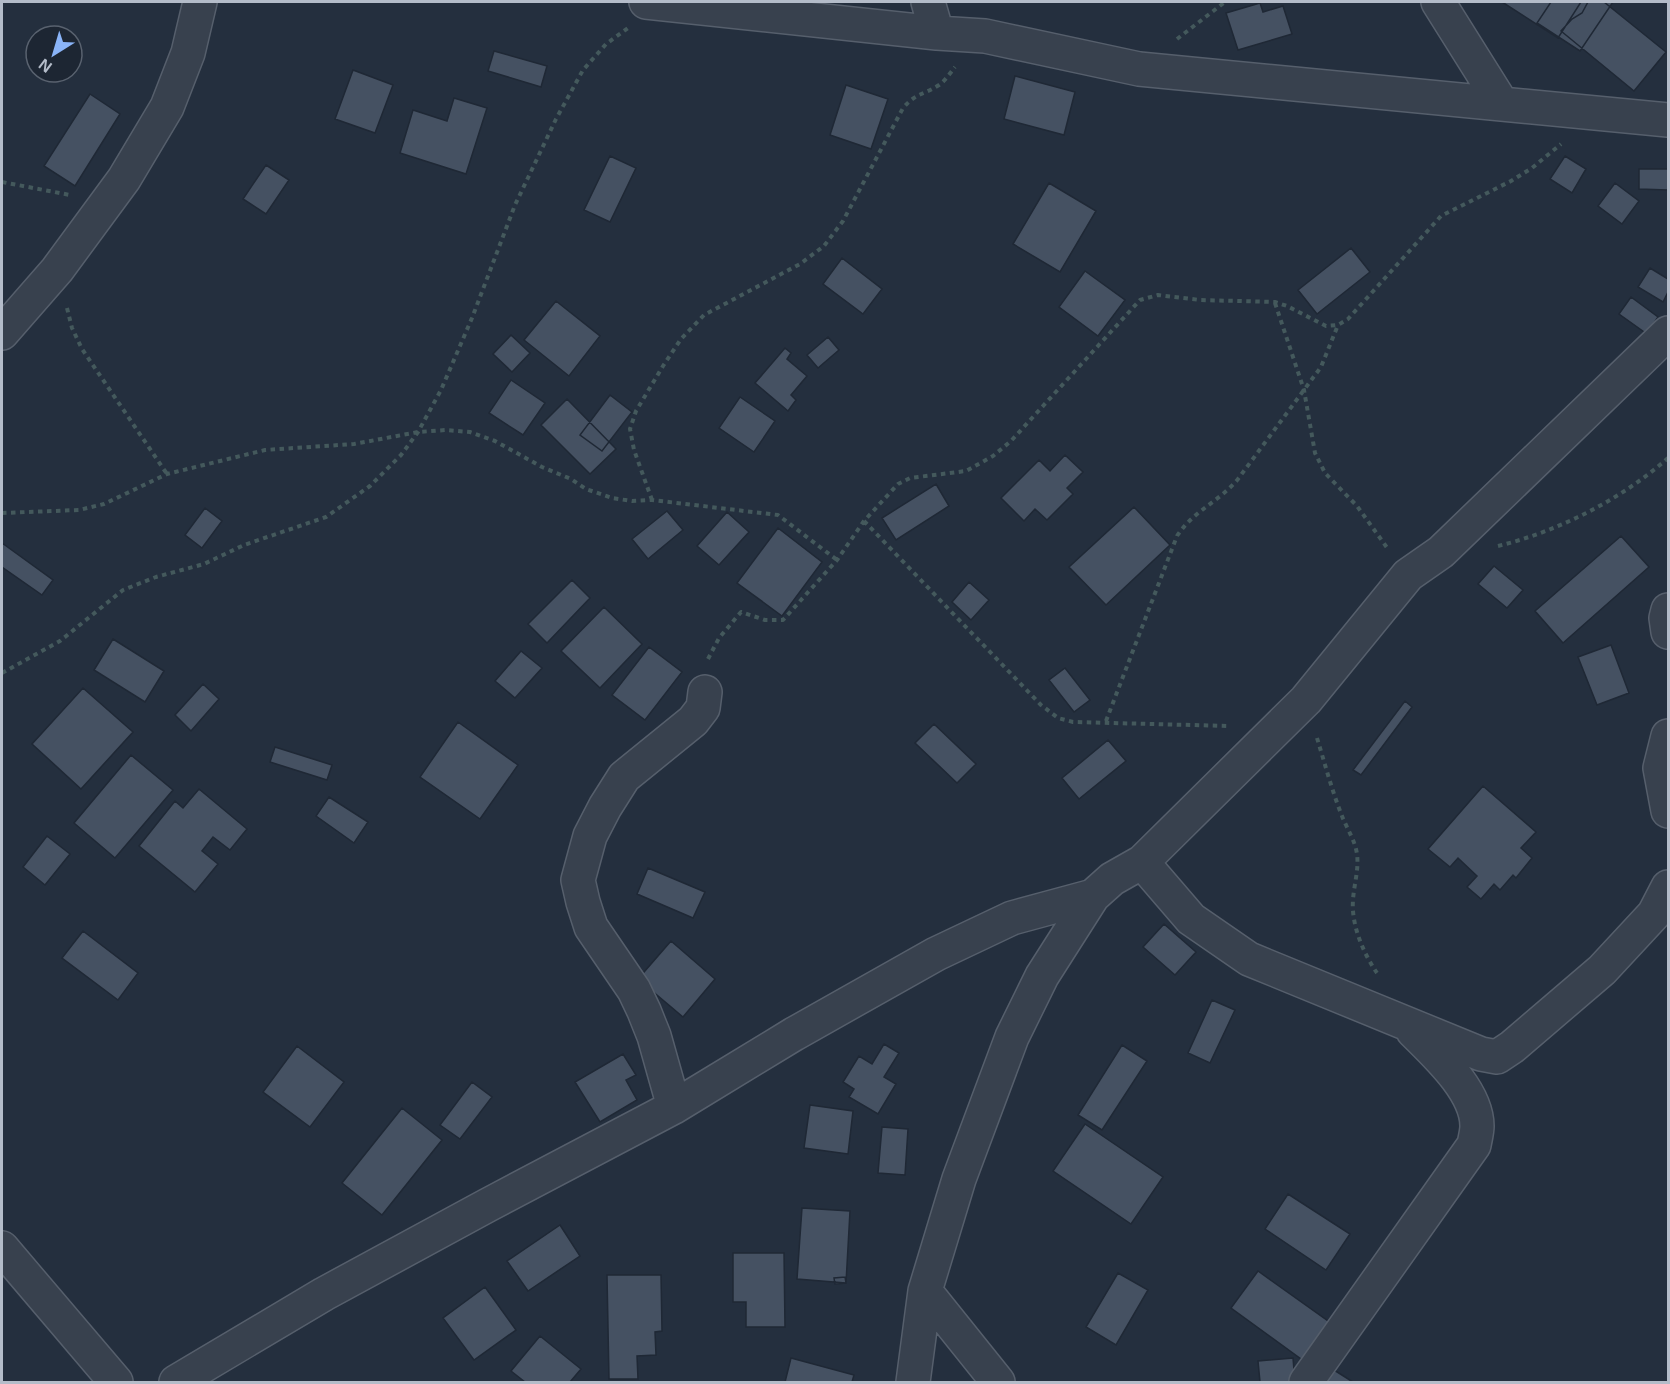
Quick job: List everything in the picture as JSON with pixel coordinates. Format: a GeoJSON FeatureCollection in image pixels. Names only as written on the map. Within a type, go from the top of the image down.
{"type":"FeatureCollection","features":[{"type":"Feature","properties":{"kind":"street"},"geometry":{"type":"LineString","coordinates":[[2,333],[57,270],[124,179],[167,107],[188,52],[200,2]]}},
{"type":"Feature","properties":{"kind":"street"},"geometry":{"type":"LineString","coordinates":[[654,2],[937,33],[985,36],[1139,69],[1668,120]]}},
{"type":"Feature","properties":{"kind":"street"},"geometry":{"type":"LineString","coordinates":[[928,2],[937,33]]}},
{"type":"Feature","properties":{"kind":"street"},"geometry":{"type":"LineString","coordinates":[[1438,2],[1502,104]]}},
{"type":"Feature","properties":{"kind":"street"},"geometry":{"type":"LineString","coordinates":[[913,1383],[925,1291],[959,1179],[1012,1036],[1042,976],[1093,896],[1112,879],[1142,862],[1306,699],[1408,575],[1441,552],[1668,333]]}},
{"type":"Feature","properties":{"kind":"street"},"geometry":{"type":"LineString","coordinates":[[1668,610],[1666,618],[1668,632]]}},
{"type":"Feature","properties":{"kind":"street"},"geometry":{"type":"LineString","coordinates":[[674,1107],[654,1036],[644,1011],[634,990],[591,927],[578,880],[590,836],[624,777],[693,721],[703,708],[705,692]]}},
{"type":"Feature","properties":{"kind":"street"},"geometry":{"type":"LineString","coordinates":[[1668,736],[1660,768],[1668,811]]}},
{"type":"Feature","properties":{"kind":"street"},"geometry":{"type":"LineString","coordinates":[[1142,862],[1191,919],[1249,959],[1481,1054],[1497,1057],[1512,1047],[1602,970],[1654,914],[1668,888]]}},
{"type":"Feature","properties":{"kind":"street"},"geometry":{"type":"LineString","coordinates":[[176,1383],[334,1289],[488,1204],[674,1107],[795,1034],[936,954],[1012,918],[1093,896]]}},
{"type":"Feature","properties":{"kind":"street"},"geometry":{"type":"LineString","coordinates":[[1306,1383],[1474,1145],[1477,1125],[1471,1101],[1455,1075],[1403,1022]]}},
{"type":"Feature","properties":{"kind":"street"},"geometry":{"type":"LineString","coordinates":[[2,1248],[116,1383]]}},
{"type":"Feature","properties":{"kind":"street"},"geometry":{"type":"LineString","coordinates":[[925,1291],[998,1383]]}},
{"type":"Feature","properties":{"kind":"path"},"geometry":{"type":"LineString","coordinates":[[2,673],[60,641],[123,590],[156,577],[204,564],[244,544],[326,516],[370,486],[401,455],[418,432],[441,390],[516,205],[556,119],[583,70],[606,45],[654,2]]}},
{"type":"Feature","properties":{"kind":"path"},"geometry":{"type":"LineString","coordinates":[[1139,69],[1225,2]]}},
{"type":"Feature","properties":{"kind":"path"},"geometry":{"type":"LineString","coordinates":[[652,500],[634,450],[630,429],[636,411],[681,339],[704,315],[800,264],[824,246],[843,221],[903,108],[919,93],[938,86],[946,80],[953,69],[985,36]]}},
{"type":"Feature","properties":{"kind":"path"},"geometry":{"type":"LineString","coordinates":[[705,692],[706,664],[711,651],[741,612],[765,620],[783,620],[837,560],[864,521],[898,484],[910,478],[966,471],[993,456],[1011,441],[1140,300],[1158,296],[1200,300],[1275,302],[1326,326],[1338,325],[1348,319],[1441,216],[1511,181],[1532,168],[1568,139]]}},
{"type":"Feature","properties":{"kind":"path"},"geometry":{"type":"LineString","coordinates":[[2,182],[106,202]]}},
{"type":"Feature","properties":{"kind":"path"},"geometry":{"type":"LineString","coordinates":[[57,270],[72,328],[82,349],[167,474]]}},
{"type":"Feature","properties":{"kind":"path"},"geometry":{"type":"LineString","coordinates":[[1275,302],[1304,390],[1315,453],[1325,473],[1357,507],[1408,575]]}},
{"type":"Feature","properties":{"kind":"path"},"geometry":{"type":"LineString","coordinates":[[1106,721],[1177,536],[1187,521],[1232,486],[1321,367],[1338,325]]}},
{"type":"Feature","properties":{"kind":"path"},"geometry":{"type":"LineString","coordinates":[[2,513],[79,510],[104,504],[167,474],[265,450],[354,444],[418,432],[446,430],[470,432],[495,441],[542,467],[571,479],[586,489],[612,498],[632,501],[652,500],[778,515],[837,560]]}},
{"type":"Feature","properties":{"kind":"path"},"geometry":{"type":"LineString","coordinates":[[1491,548],[1518,541],[1574,520],[1637,482],[1668,458]]}},
{"type":"Feature","properties":{"kind":"path"},"geometry":{"type":"LineString","coordinates":[[864,521],[1041,705],[1058,718],[1073,722],[1106,721],[1276,728]]}},
{"type":"Feature","properties":{"kind":"path"},"geometry":{"type":"LineString","coordinates":[[1306,699],[1342,818],[1353,837],[1357,855],[1353,901],[1355,924],[1362,947],[1380,978]]}},
{"type":"Feature","properties":{"kind":"building"},"geometry":{"type":"Polygon","coordinates":[[[1502,2],[1581,2],[1558,38],[1502,2]]]}},
{"type":"Feature","properties":{"kind":"building"},"geometry":{"type":"Polygon","coordinates":[[[1551,2],[1613,2],[1580,51],[1537,23],[1551,2]]]}},
{"type":"Feature","properties":{"kind":"building"},"geometry":{"type":"Polygon","coordinates":[[[1588,2],[1604,2],[1666,52],[1634,91],[1561,31],[1572,19],[1582,13],[1588,2]]]}},
{"type":"Feature","properties":{"kind":"building"},"geometry":{"type":"Polygon","coordinates":[[[1260,3],[1263,12],[1283,6],[1292,34],[1238,50],[1226,13],[1260,3]]]}},
{"type":"Feature","properties":{"kind":"building"},"geometry":{"type":"Polygon","coordinates":[[[494,51],[547,66],[541,87],[488,71],[494,51]]]}},
{"type":"Feature","properties":{"kind":"building"},"geometry":{"type":"Polygon","coordinates":[[[353,70],[393,85],[375,133],[335,119],[353,70]]]}},
{"type":"Feature","properties":{"kind":"building"},"geometry":{"type":"Polygon","coordinates":[[[1015,76],[1075,92],[1064,135],[1004,119],[1015,76]]]}},
{"type":"Feature","properties":{"kind":"building"},"geometry":{"type":"Polygon","coordinates":[[[846,85],[888,99],[871,149],[830,135],[846,85]]]}},
{"type":"Feature","properties":{"kind":"building"},"geometry":{"type":"Polygon","coordinates":[[[90,94],[120,114],[75,186],[44,166],[90,94]]]}},
{"type":"Feature","properties":{"kind":"building"},"geometry":{"type":"Polygon","coordinates":[[[454,98],[487,108],[466,174],[400,153],[413,110],[447,121],[454,98]]]}},
{"type":"Feature","properties":{"kind":"building"},"geometry":{"type":"Polygon","coordinates":[[[610,156],[636,168],[610,222],[584,210],[610,156]]]}},
{"type":"Feature","properties":{"kind":"building"},"geometry":{"type":"Polygon","coordinates":[[[1565,156],[1586,169],[1572,193],[1550,179],[1565,156]]]}},
{"type":"Feature","properties":{"kind":"building"},"geometry":{"type":"Polygon","coordinates":[[[266,165],[289,180],[266,214],[243,199],[266,165]]]}},
{"type":"Feature","properties":{"kind":"building"},"geometry":{"type":"Polygon","coordinates":[[[1639,169],[1668,169],[1668,190],[1639,189],[1639,169]]]}},
{"type":"Feature","properties":{"kind":"building"},"geometry":{"type":"Polygon","coordinates":[[[1049,183],[1096,211],[1060,272],[1013,244],[1049,183]]]}},
{"type":"Feature","properties":{"kind":"building"},"geometry":{"type":"Polygon","coordinates":[[[1615,183],[1639,201],[1622,224],[1598,206],[1615,183]]]}},
{"type":"Feature","properties":{"kind":"building"},"geometry":{"type":"Polygon","coordinates":[[[1351,248],[1370,272],[1317,314],[1298,290],[1351,248]]]}},
{"type":"Feature","properties":{"kind":"building"},"geometry":{"type":"Polygon","coordinates":[[[842,258],[882,289],[863,314],[823,284],[842,258]]]}},
{"type":"Feature","properties":{"kind":"building"},"geometry":{"type":"Polygon","coordinates":[[[1650,268],[1668,279],[1668,292],[1663,302],[1638,287],[1650,268]]]}},
{"type":"Feature","properties":{"kind":"building"},"geometry":{"type":"Polygon","coordinates":[[[1085,271],[1125,300],[1098,336],[1059,307],[1085,271]]]}},
{"type":"Feature","properties":{"kind":"building"},"geometry":{"type":"Polygon","coordinates":[[[1631,297],[1658,317],[1647,334],[1619,314],[1631,297]]]}},
{"type":"Feature","properties":{"kind":"building"},"geometry":{"type":"Polygon","coordinates":[[[556,301],[600,336],[569,376],[524,340],[556,301]]]}},
{"type":"Feature","properties":{"kind":"building"},"geometry":{"type":"Polygon","coordinates":[[[511,335],[530,353],[512,372],[493,354],[511,335]]]}},
{"type":"Feature","properties":{"kind":"building"},"geometry":{"type":"Polygon","coordinates":[[[828,337],[839,350],[818,368],[807,355],[828,337]]]}},
{"type":"Feature","properties":{"kind":"building"},"geometry":{"type":"Polygon","coordinates":[[[785,348],[791,353],[787,359],[807,376],[791,395],[796,400],[788,411],[755,383],[785,348]]]}},
{"type":"Feature","properties":{"kind":"building"},"geometry":{"type":"Polygon","coordinates":[[[511,380],[545,403],[523,435],[489,413],[511,380]]]}},
{"type":"Feature","properties":{"kind":"building"},"geometry":{"type":"Polygon","coordinates":[[[610,395],[632,412],[602,451],[580,435],[610,395]]]}},
{"type":"Feature","properties":{"kind":"building"},"geometry":{"type":"Polygon","coordinates":[[[740,397],[775,421],[754,452],[719,428],[740,397]]]}},
{"type":"Feature","properties":{"kind":"building"},"geometry":{"type":"Polygon","coordinates":[[[567,399],[616,449],[590,474],[541,425],[567,399]]]}},
{"type":"Feature","properties":{"kind":"building"},"geometry":{"type":"Polygon","coordinates":[[[1065,455],[1083,472],[1067,488],[1073,494],[1047,520],[1035,509],[1024,521],[1001,498],[1039,460],[1050,471],[1065,455]]]}},
{"type":"Feature","properties":{"kind":"building"},"geometry":{"type":"Polygon","coordinates":[[[936,484],[949,506],[896,540],[882,518],[936,484]]]}},
{"type":"Feature","properties":{"kind":"building"},"geometry":{"type":"Polygon","coordinates":[[[1134,507],[1170,545],[1106,605],[1069,567],[1134,507]]]}},
{"type":"Feature","properties":{"kind":"building"},"geometry":{"type":"Polygon","coordinates":[[[205,508],[222,521],[202,548],[185,535],[205,508]]]}},
{"type":"Feature","properties":{"kind":"building"},"geometry":{"type":"Polygon","coordinates":[[[667,511],[683,530],[648,559],[632,539],[667,511]]]}},
{"type":"Feature","properties":{"kind":"building"},"geometry":{"type":"Polygon","coordinates":[[[727,512],[749,532],[719,565],[697,546],[727,512]]]}},
{"type":"Feature","properties":{"kind":"building"},"geometry":{"type":"Polygon","coordinates":[[[778,528],[822,562],[782,616],[737,583],[778,528]]]}},
{"type":"Feature","properties":{"kind":"building"},"geometry":{"type":"Polygon","coordinates":[[[1621,536],[1649,567],[1563,643],[1535,611],[1621,536]]]}},
{"type":"Feature","properties":{"kind":"building"},"geometry":{"type":"Polygon","coordinates":[[[2,543],[53,580],[42,595],[2,567],[2,543]]]}},
{"type":"Feature","properties":{"kind":"building"},"geometry":{"type":"Polygon","coordinates":[[[1494,566],[1523,590],[1507,608],[1478,584],[1494,566]]]}},
{"type":"Feature","properties":{"kind":"building"},"geometry":{"type":"Polygon","coordinates":[[[572,580],[590,598],[547,643],[528,624],[572,580]]]}},
{"type":"Feature","properties":{"kind":"building"},"geometry":{"type":"Polygon","coordinates":[[[969,582],[989,600],[971,620],[952,602],[969,582]]]}},
{"type":"Feature","properties":{"kind":"building"},"geometry":{"type":"Polygon","coordinates":[[[604,607],[642,644],[600,688],[561,651],[604,607]]]}},
{"type":"Feature","properties":{"kind":"building"},"geometry":{"type":"Polygon","coordinates":[[[113,639],[164,671],[145,702],[94,670],[113,639]]]}},
{"type":"Feature","properties":{"kind":"building"},"geometry":{"type":"Polygon","coordinates":[[[1611,645],[1629,693],[1597,705],[1578,657],[1611,645]]]}},
{"type":"Feature","properties":{"kind":"building"},"geometry":{"type":"Polygon","coordinates":[[[649,647],[682,672],[645,720],[612,695],[649,647]]]}},
{"type":"Feature","properties":{"kind":"building"},"geometry":{"type":"Polygon","coordinates":[[[521,651],[542,668],[515,698],[495,681],[521,651]]]}},
{"type":"Feature","properties":{"kind":"building"},"geometry":{"type":"Polygon","coordinates":[[[1065,668],[1090,700],[1074,712],[1049,680],[1065,668]]]}},
{"type":"Feature","properties":{"kind":"building"},"geometry":{"type":"Polygon","coordinates":[[[203,684],[219,699],[191,731],[175,715],[203,684]]]}},
{"type":"Feature","properties":{"kind":"building"},"geometry":{"type":"Polygon","coordinates":[[[83,688],[133,732],[81,789],[32,744],[83,688]]]}},
{"type":"Feature","properties":{"kind":"building"},"geometry":{"type":"Polygon","coordinates":[[[1405,701],[1412,707],[1361,775],[1353,770],[1405,701]]]}},
{"type":"Feature","properties":{"kind":"building"},"geometry":{"type":"Polygon","coordinates":[[[458,722],[518,765],[480,819],[420,777],[458,722]]]}},
{"type":"Feature","properties":{"kind":"building"},"geometry":{"type":"Polygon","coordinates":[[[934,724],[976,764],[957,783],[915,743],[934,724]]]}},
{"type":"Feature","properties":{"kind":"building"},"geometry":{"type":"Polygon","coordinates":[[[1108,740],[1126,761],[1079,799],[1062,778],[1108,740]]]}},
{"type":"Feature","properties":{"kind":"building"},"geometry":{"type":"Polygon","coordinates":[[[275,747],[332,765],[327,780],[270,762],[275,747]]]}},
{"type":"Feature","properties":{"kind":"building"},"geometry":{"type":"Polygon","coordinates":[[[131,755],[173,790],[115,858],[74,823],[131,755]]]}},
{"type":"Feature","properties":{"kind":"building"},"geometry":{"type":"Polygon","coordinates":[[[1483,786],[1536,832],[1521,848],[1532,858],[1516,878],[1513,875],[1500,890],[1494,884],[1481,899],[1467,887],[1477,876],[1458,858],[1450,867],[1428,849],[1483,786]]]}},
{"type":"Feature","properties":{"kind":"building"},"geometry":{"type":"Polygon","coordinates":[[[199,789],[247,829],[230,850],[213,837],[202,851],[218,864],[195,892],[139,846],[175,801],[183,808],[199,789]]]}},
{"type":"Feature","properties":{"kind":"building"},"geometry":{"type":"Polygon","coordinates":[[[329,797],[368,822],[354,843],[316,816],[329,797]]]}},
{"type":"Feature","properties":{"kind":"building"},"geometry":{"type":"Polygon","coordinates":[[[47,836],[70,854],[45,885],[23,867],[47,836]]]}},
{"type":"Feature","properties":{"kind":"building"},"geometry":{"type":"Polygon","coordinates":[[[648,868],[705,892],[693,918],[637,894],[648,868]]]}},
{"type":"Feature","properties":{"kind":"building"},"geometry":{"type":"Polygon","coordinates":[[[1164,924],[1196,952],[1175,975],[1143,947],[1164,924]]]}},
{"type":"Feature","properties":{"kind":"building"},"geometry":{"type":"Polygon","coordinates":[[[83,931],[138,973],[118,1000],[62,958],[83,931]]]}},
{"type":"Feature","properties":{"kind":"building"},"geometry":{"type":"Polygon","coordinates":[[[671,941],[715,979],[683,1017],[638,979],[671,941]]]}},
{"type":"Feature","properties":{"kind":"building"},"geometry":{"type":"Polygon","coordinates":[[[1212,1000],[1235,1010],[1210,1063],[1188,1053],[1212,1000]]]}},
{"type":"Feature","properties":{"kind":"building"},"geometry":{"type":"Polygon","coordinates":[[[884,1044],[899,1053],[884,1077],[896,1084],[878,1114],[849,1097],[854,1089],[843,1082],[859,1056],[872,1064],[884,1044]]]}},
{"type":"Feature","properties":{"kind":"building"},"geometry":{"type":"Polygon","coordinates":[[[1122,1045],[1147,1061],[1102,1130],[1078,1115],[1122,1045]]]}},
{"type":"Feature","properties":{"kind":"building"},"geometry":{"type":"Polygon","coordinates":[[[297,1046],[344,1082],[310,1127],[263,1092],[297,1046]]]}},
{"type":"Feature","properties":{"kind":"building"},"geometry":{"type":"Polygon","coordinates":[[[623,1054],[636,1075],[626,1080],[637,1100],[600,1122],[575,1082],[623,1054]]]}},
{"type":"Feature","properties":{"kind":"building"},"geometry":{"type":"Polygon","coordinates":[[[472,1082],[492,1097],[460,1139],[440,1125],[472,1082]]]}},
{"type":"Feature","properties":{"kind":"building"},"geometry":{"type":"Polygon","coordinates":[[[810,1105],[853,1111],[848,1154],[804,1148],[810,1105]]]}},
{"type":"Feature","properties":{"kind":"building"},"geometry":{"type":"Polygon","coordinates":[[[402,1108],[442,1140],[382,1215],[342,1183],[402,1108]]]}},
{"type":"Feature","properties":{"kind":"building"},"geometry":{"type":"Polygon","coordinates":[[[1085,1124],[1163,1177],[1131,1224],[1053,1171],[1085,1124]]]}},
{"type":"Feature","properties":{"kind":"building"},"geometry":{"type":"Polygon","coordinates":[[[882,1127],[908,1129],[905,1175],[878,1173],[882,1127]]]}},
{"type":"Feature","properties":{"kind":"building"},"geometry":{"type":"Polygon","coordinates":[[[1288,1194],[1350,1234],[1326,1270],[1265,1229],[1288,1194]]]}},
{"type":"Feature","properties":{"kind":"building"},"geometry":{"type":"Polygon","coordinates":[[[802,1208],[850,1211],[846,1283],[797,1279],[802,1208]]]}},
{"type":"Feature","properties":{"kind":"building"},"geometry":{"type":"Polygon","coordinates":[[[560,1225],[580,1256],[528,1291],[507,1261],[560,1225]]]}},
{"type":"Feature","properties":{"kind":"building"},"geometry":{"type":"Polygon","coordinates":[[[733,1253],[784,1253],[785,1327],[746,1327],[746,1302],[733,1302],[733,1253]]]}},
{"type":"Feature","properties":{"kind":"building"},"geometry":{"type":"Polygon","coordinates":[[[1258,1271],[1335,1326],[1308,1364],[1231,1308],[1258,1271]]]}},
{"type":"Feature","properties":{"kind":"building"},"geometry":{"type":"Polygon","coordinates":[[[1118,1273],[1148,1290],[1116,1345],[1086,1327],[1118,1273]]]}},
{"type":"Feature","properties":{"kind":"building"},"geometry":{"type":"Polygon","coordinates":[[[607,1275],[661,1275],[662,1331],[655,1332],[656,1355],[637,1356],[638,1379],[609,1379],[607,1275]]]}},
{"type":"Feature","properties":{"kind":"building"},"geometry":{"type":"Polygon","coordinates":[[[845,1277],[846,1283],[835,1284],[834,1278],[845,1277]]]}},
{"type":"Feature","properties":{"kind":"building"},"geometry":{"type":"Polygon","coordinates":[[[485,1287],[516,1330],[474,1360],[443,1318],[485,1287]]]}},
{"type":"Feature","properties":{"kind":"building"},"geometry":{"type":"Polygon","coordinates":[[[540,1336],[581,1369],[570,1382],[525,1382],[511,1371],[540,1336]]]}},
{"type":"Feature","properties":{"kind":"building"},"geometry":{"type":"Polygon","coordinates":[[[791,1358],[854,1375],[852,1382],[785,1382],[791,1358]]]}},
{"type":"Feature","properties":{"kind":"building"},"geometry":{"type":"Polygon","coordinates":[[[1293,1358],[1295,1382],[1260,1382],[1258,1361],[1293,1358]]]}},
{"type":"Feature","properties":{"kind":"building"},"geometry":{"type":"Polygon","coordinates":[[[1334,1370],[1353,1382],[1326,1382],[1334,1370]]]}}]}
